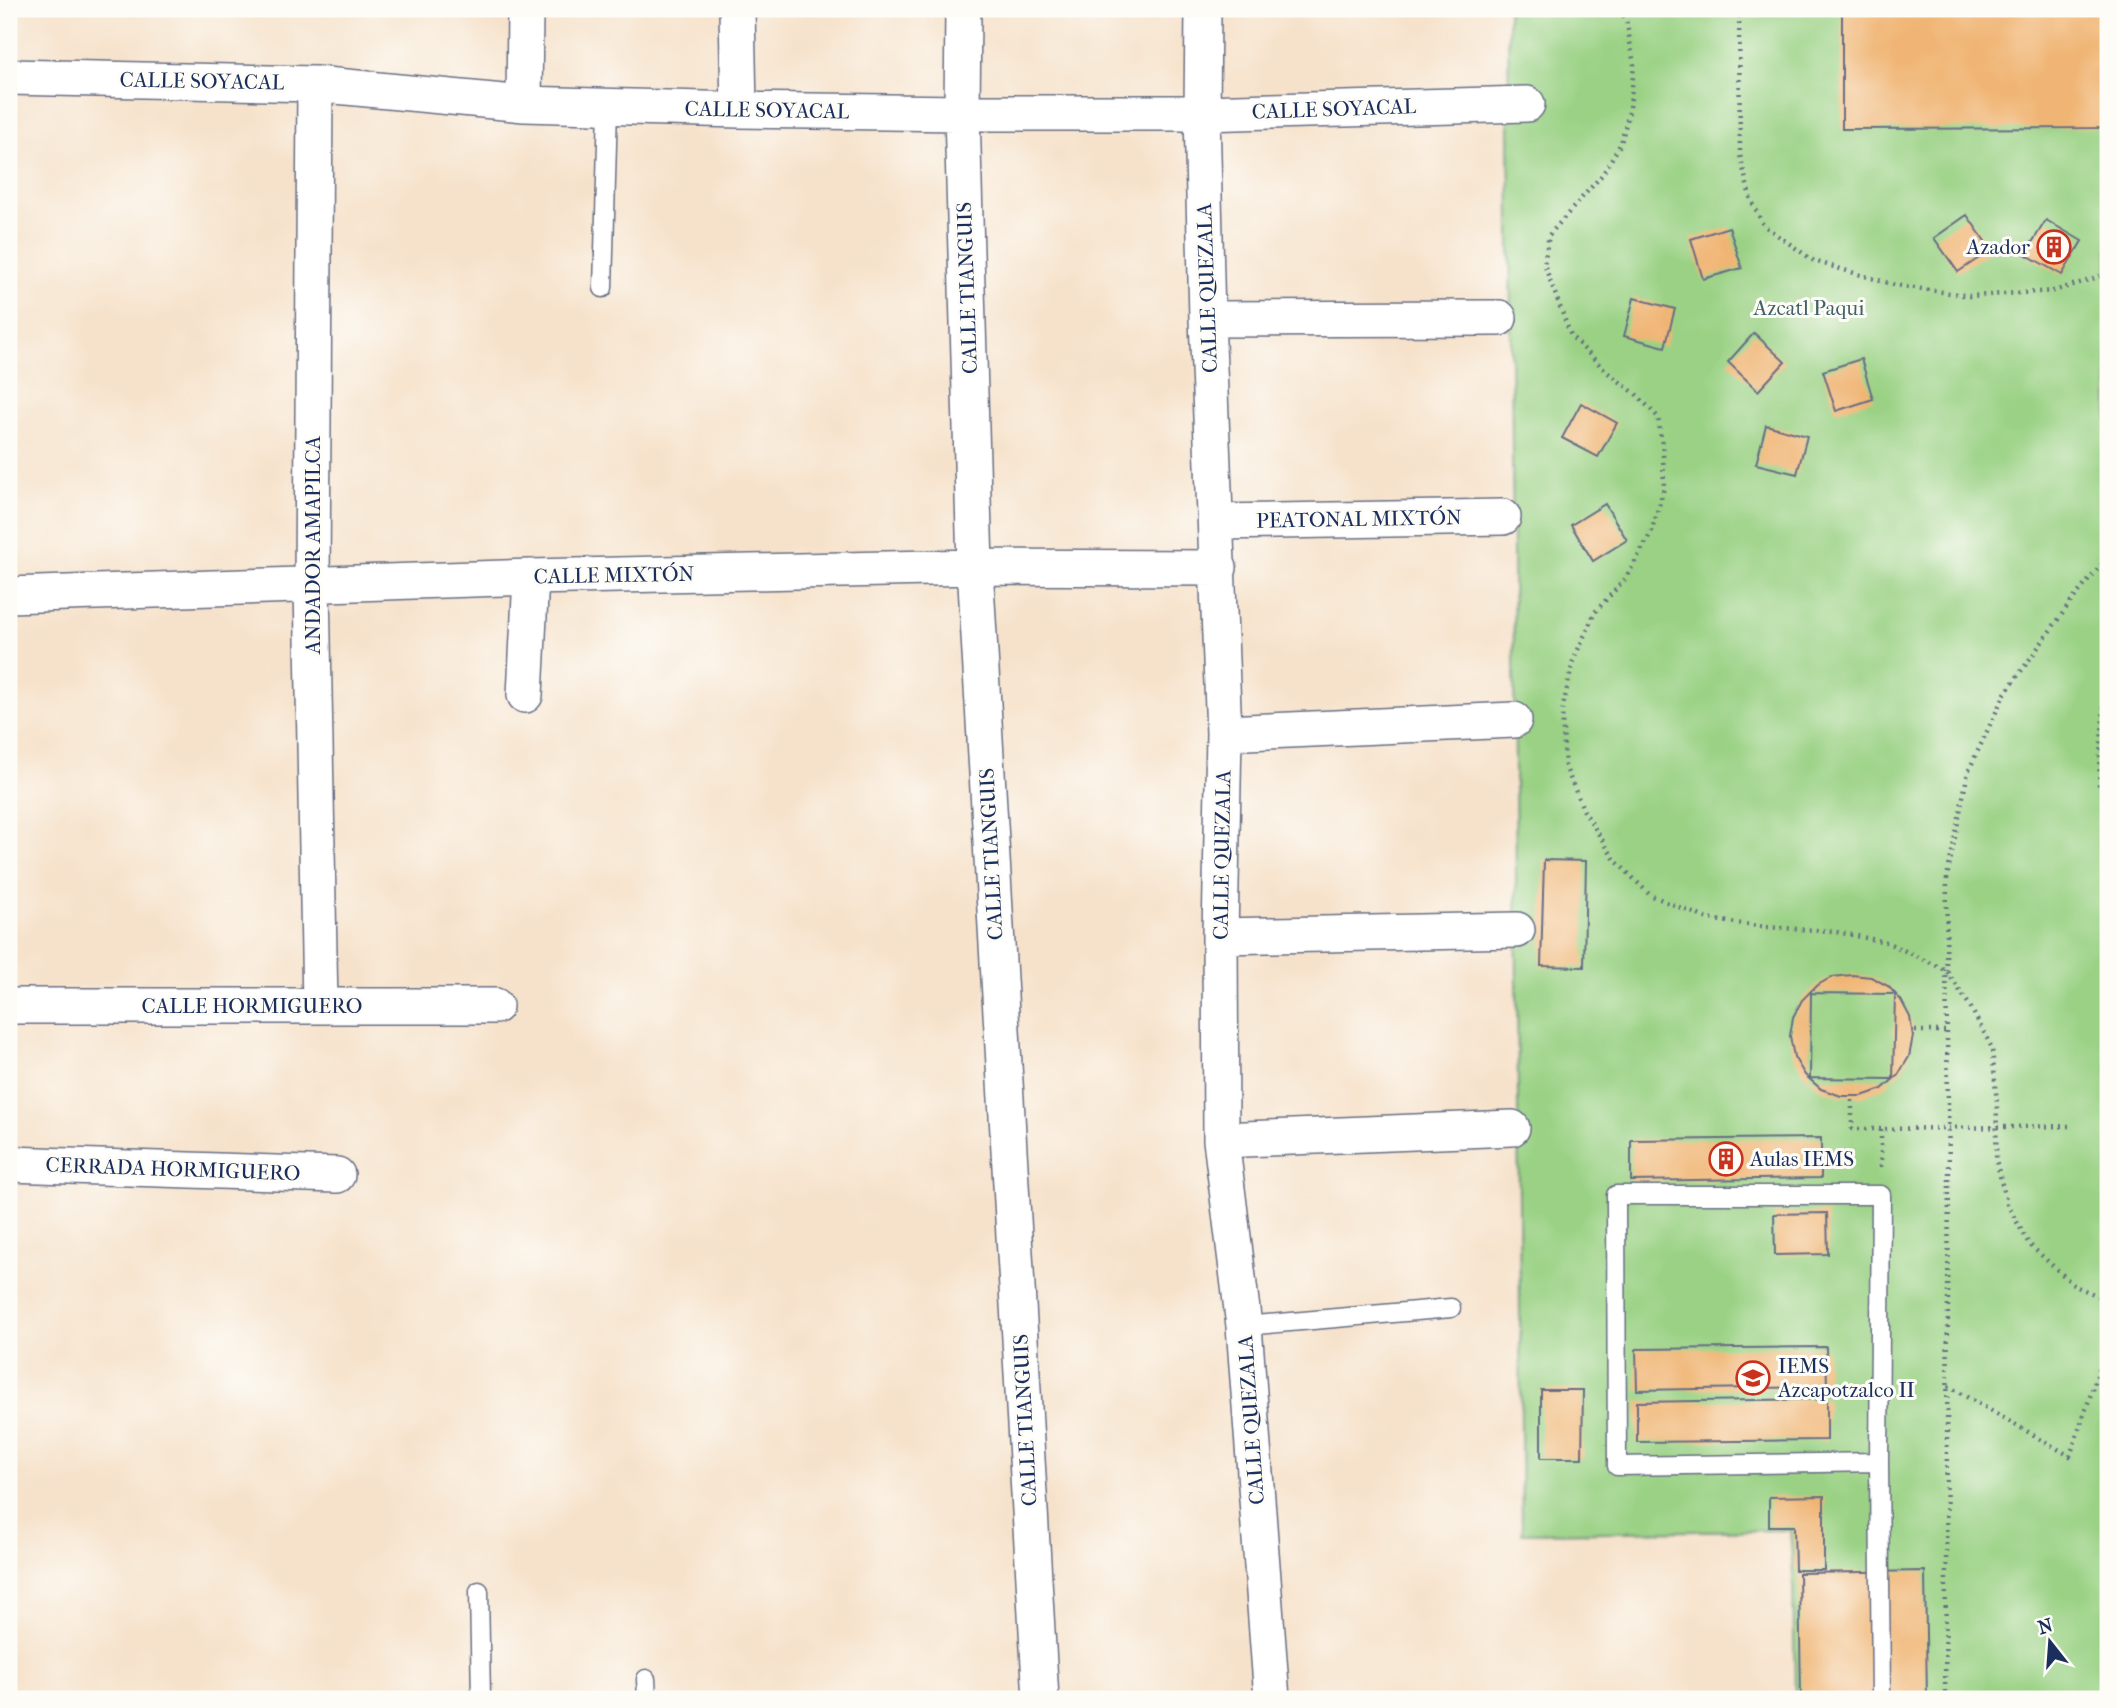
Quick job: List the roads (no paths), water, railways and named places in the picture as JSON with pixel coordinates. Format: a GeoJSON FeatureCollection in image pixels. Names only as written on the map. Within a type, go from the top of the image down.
{"type":"FeatureCollection","features":[{"type":"Feature","properties":{"kind":"street"},"geometry":{"type":"LineString","coordinates":[[524,104],[525,9]]}},
{"type":"Feature","properties":{"kind":"street"},"geometry":{"type":"LineString","coordinates":[[737,9],[739,110]]}},
{"type":"Feature","properties":{"kind":"street","name":"CALLE TIANGUIS"},"geometry":{"type":"LineString","coordinates":[[962,9],[962,113],[975,567],[1041,1699]]}},
{"type":"Feature","properties":{"kind":"street","name":"CALLE QUEZALA"},"geometry":{"type":"LineString","coordinates":[[1203,9],[1206,319],[1219,568],[1224,733],[1220,936],[1221,1140],[1244,1326],[1272,1699]]}},
{"type":"Feature","properties":{"kind":"street","name":"CALLE SOYACAL"},"geometry":{"type":"LineString","coordinates":[[9,77],[314,84],[524,104],[739,110],[1202,113],[1527,104]]}},
{"type":"Feature","properties":{"kind":"street","name":"ANDADOR AMAPILCA"},"geometry":{"type":"LineString","coordinates":[[314,84],[312,586],[320,1006]]}},
{"type":"Feature","properties":{"kind":"street"},"geometry":{"type":"LineString","coordinates":[[1206,319],[1499,317]]}},
{"type":"Feature","properties":{"kind":"street","name":"PEATONAL MIXTÓN"},"geometry":{"type":"LineString","coordinates":[[1216,522],[1503,517]]}},
{"type":"Feature","properties":{"kind":"street","name":"CALLE MIXTÓN"},"geometry":{"type":"LineString","coordinates":[[9,595],[531,577],[975,567],[1219,568]]}},
{"type":"Feature","properties":{"kind":"street"},"geometry":{"type":"LineString","coordinates":[[525,695],[531,577]]}},
{"type":"Feature","properties":{"kind":"street"},"geometry":{"type":"LineString","coordinates":[[1224,733],[1514,720]]}},
{"type":"Feature","properties":{"kind":"street"},"geometry":{"type":"LineString","coordinates":[[1220,936],[1517,930]]}},
{"type":"Feature","properties":{"kind":"street","name":"CALLE HORMIGUERO"},"geometry":{"type":"LineString","coordinates":[[9,1006],[495,1006]]}},
{"type":"Feature","properties":{"kind":"street"},"geometry":{"type":"LineString","coordinates":[[1221,1140],[1512,1128]]}},
{"type":"Feature","properties":{"kind":"street","name":"CERRADA HORMIGUERO"},"geometry":{"type":"LineString","coordinates":[[9,1164],[337,1175]]}},
{"type":"Feature","properties":{"kind":"lane"},"geometry":{"type":"LineString","coordinates":[[603,288],[608,107]]}},
{"type":"Feature","properties":{"kind":"lane"},"geometry":{"type":"LineString","coordinates":[[1879,1462],[1617,1466],[1616,1195],[1881,1195],[1881,1699]]}},
{"type":"Feature","properties":{"kind":"lane"},"geometry":{"type":"LineString","coordinates":[[1244,1326],[1451,1308]]}},
{"type":"Feature","properties":{"kind":"lane"},"geometry":{"type":"LineString","coordinates":[[479,1591],[481,1699]]}},
{"type":"Feature","properties":{"kind":"lane"},"geometry":{"type":"LineString","coordinates":[[646,1679],[647,1699]]}},
{"type":"Feature","properties":{"kind":"place","name":"Azador"},"geometry":{"type":"Point","coordinates":[2054,247]}},
{"type":"Feature","properties":{"kind":"place","name":"Aulas IEMS"},"geometry":{"type":"Point","coordinates":[1726,1159]}},
{"type":"Feature","properties":{"kind":"place","name":"IEMS Azcapotzalco II"},"geometry":{"type":"Point","coordinates":[1753,1378]}},
{"type":"Feature","properties":{"kind":"park label","name":"Azcatl Paqui"},"geometry":{"type":"Point","coordinates":[1809,308]}}]}
